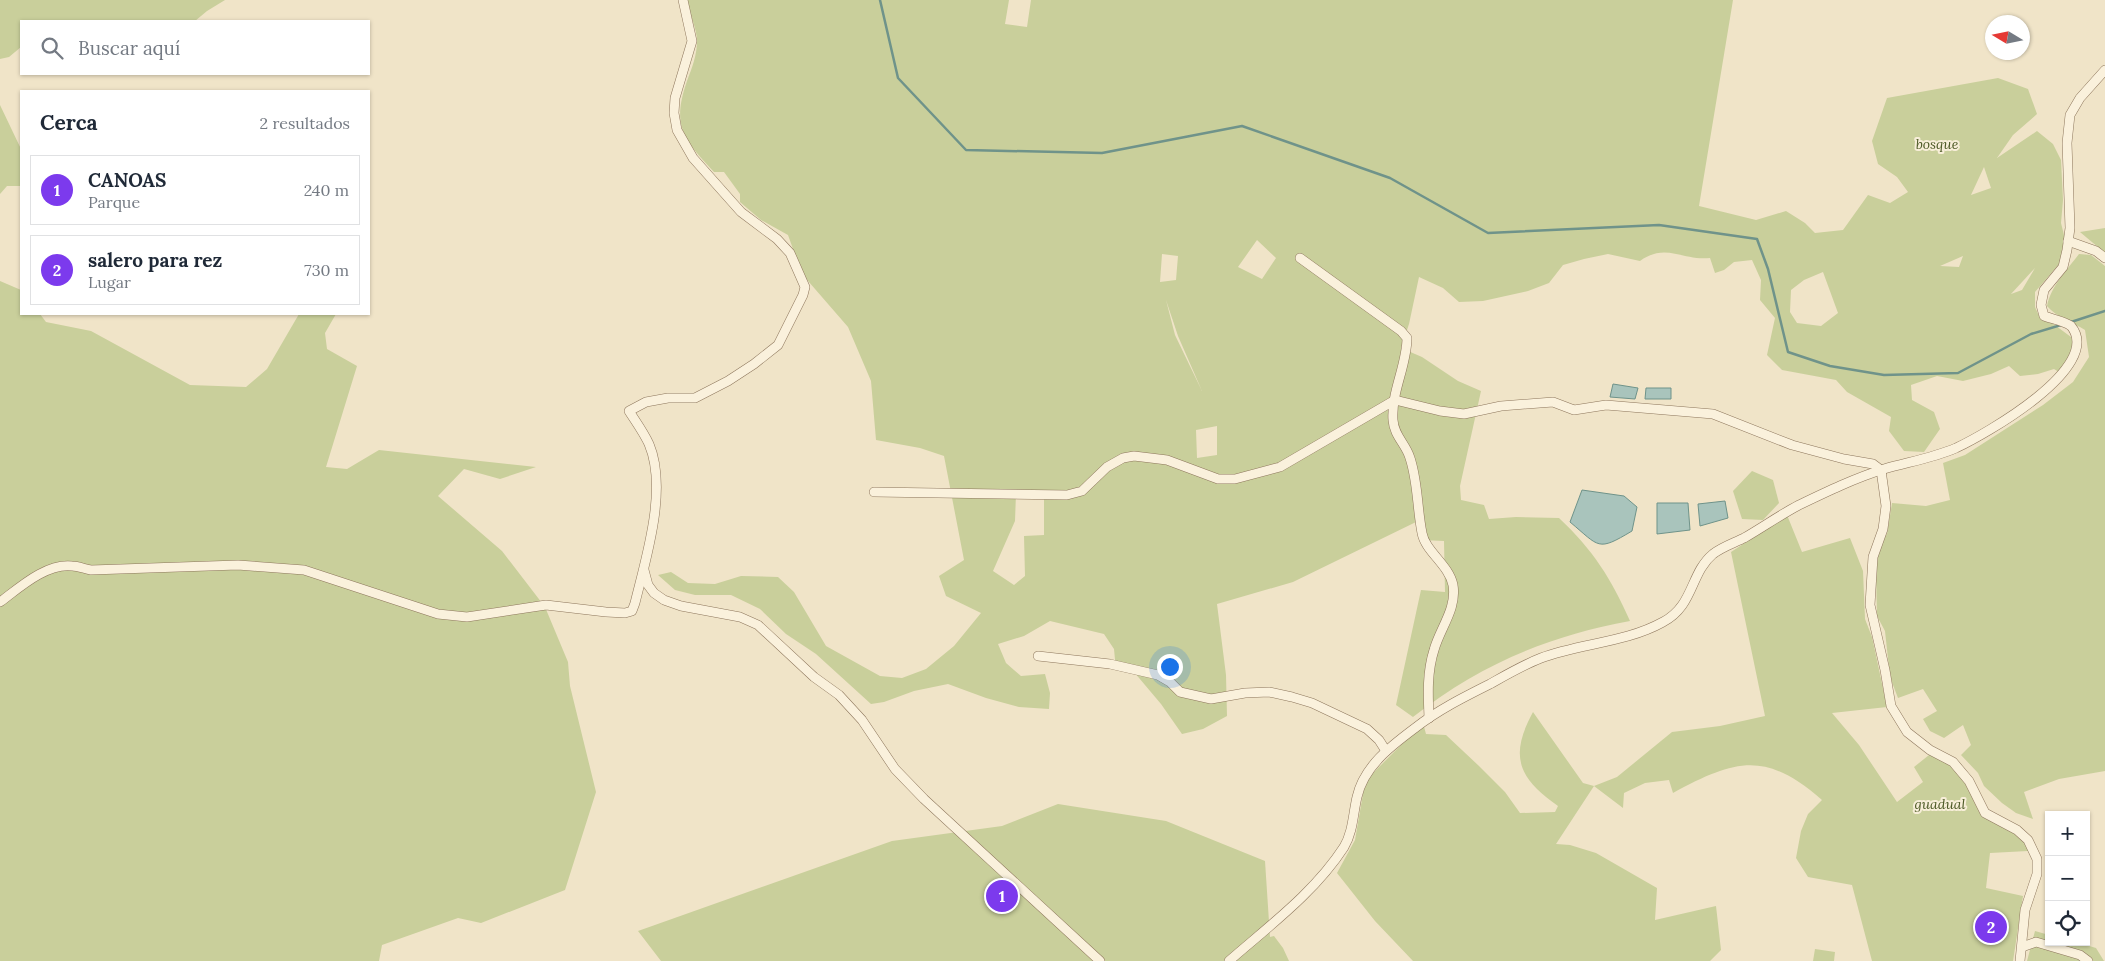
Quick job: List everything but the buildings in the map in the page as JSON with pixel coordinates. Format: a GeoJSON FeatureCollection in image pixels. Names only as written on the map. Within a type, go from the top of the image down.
{"type":"FeatureCollection","features":[{"type":"Feature","properties":{"kind":"street"},"geometry":{"type":"LineString","coordinates":[[0,602],[51,569],[70,566],[91,570],[238,565],[304,570],[438,614],[467,617],[546,605],[625,613],[632,611],[644,569],[655,518],[656,473],[650,444],[629,411],[646,402],[694,398],[728,381],[768,355],[778,345],[804,295],[805,287],[786,248],[741,212],[693,158],[677,130],[674,113],[675,98],[692,41],[683,0]]}},
{"type":"Feature","properties":{"kind":"street"},"geometry":{"type":"LineString","coordinates":[[1229,961],[1300,898],[1331,864],[1346,844],[1364,776],[1386,751],[1429,718],[1464,697],[1543,657],[1609,642],[1664,622],[1682,607],[1690,595],[1701,568],[1714,553],[1798,506],[1843,484],[1881,470],[1938,455],[1959,446],[2020,412],[2070,374],[2079,361],[2082,349],[2080,337],[2070,325],[2044,316],[2041,305],[2044,290],[2063,267],[2068,241],[2070,209],[2066,142],[2070,115],[2080,98],[2105,70]]}},
{"type":"Feature","properties":{"kind":"street"},"geometry":{"type":"LineString","coordinates":[[2068,241],[2096,251],[2105,258]]}},
{"type":"Feature","properties":{"kind":"street"},"geometry":{"type":"LineString","coordinates":[[1300,258],[1401,331],[1407,338],[1407,346],[1395,400],[1393,421],[1398,438],[1410,456],[1418,498],[1422,535],[1447,570],[1453,585],[1450,614],[1434,649],[1428,677],[1429,718]]}},
{"type":"Feature","properties":{"kind":"street"},"geometry":{"type":"LineString","coordinates":[[874,492],[1067,495],[1082,491],[1107,466],[1123,458],[1134,456],[1167,460],[1218,479],[1235,479],[1280,466],[1395,400],[1440,412],[1464,414],[1501,406],[1553,402],[1574,410],[1606,405],[1713,414],[1792,444],[1844,460],[1873,464],[1881,470],[1886,506],[1883,530],[1873,557],[1870,605],[1891,706],[1907,732],[1930,750],[1953,762],[1969,781],[1985,813],[2017,830],[2028,840],[2037,859],[2037,874],[2025,910],[2020,961]]}},
{"type":"Feature","properties":{"kind":"street"},"geometry":{"type":"LineString","coordinates":[[644,569],[648,585],[654,593],[664,600],[682,606],[740,617],[758,625],[814,677],[839,695],[862,720],[895,769],[924,799],[1100,961]]}},
{"type":"Feature","properties":{"kind":"street"},"geometry":{"type":"LineString","coordinates":[[1038,656],[1110,664],[1158,675],[1170,682],[1180,692],[1211,699],[1261,692],[1292,697],[1312,703],[1367,729],[1379,740],[1386,751]]}},
{"type":"Feature","properties":{"kind":"street"},"geometry":{"type":"LineString","coordinates":[[2022,947],[2036,942],[2080,955],[2088,961]]}},
{"type":"Feature","properties":{"kind":"green space"},"geometry":{"type":"Polygon","coordinates":[[[0,0],[225,0],[196,20],[20,20],[20,48],[9,57],[0,59],[0,0]]]}},
{"type":"Feature","properties":{"kind":"green space","name":"bosque"},"geometry":{"type":"Polygon","coordinates":[[[686,0],[1009,0],[1005,24],[1027,27],[1031,0],[1733,0],[1699,206],[1756,220],[1786,211],[1805,223],[1815,233],[1843,230],[1868,195],[1890,203],[1908,192],[1897,177],[1878,164],[1872,141],[1887,98],[1998,78],[2028,89],[2037,114],[2013,135],[1997,158],[2037,131],[2053,144],[2061,160],[2063,200],[2061,223],[2065,239],[2060,263],[2035,292],[2035,307],[2040,318],[2052,323],[2071,337],[2077,353],[2062,374],[2054,369],[2038,374],[2020,376],[2009,366],[1991,374],[1963,381],[1937,376],[1911,385],[1912,400],[1934,412],[1940,429],[1924,452],[1904,451],[1889,431],[1891,417],[1847,392],[1836,380],[1782,370],[1767,355],[1775,318],[1760,300],[1761,280],[1752,260],[1734,262],[1724,270],[1715,273],[1710,258],[1691,257],[1666,252],[1649,256],[1640,261],[1608,254],[1563,265],[1549,283],[1528,291],[1483,301],[1459,302],[1443,288],[1419,277],[1409,324],[1401,348],[1422,357],[1458,381],[1481,391],[1460,486],[1461,500],[1484,505],[1489,519],[1516,517],[1559,518],[1582,542],[1600,565],[1616,591],[1630,621],[1571,635],[1516,655],[1463,682],[1413,717],[1396,705],[1421,590],[1445,592],[1444,541],[1422,540],[1416,522],[1293,582],[1217,604],[1226,675],[1227,716],[1203,729],[1182,734],[1161,704],[1134,672],[1116,670],[1114,649],[1104,634],[1050,621],[1024,636],[998,644],[1006,663],[1021,676],[1045,674],[1050,693],[1049,709],[1019,707],[986,698],[948,684],[914,691],[884,702],[871,704],[816,654],[786,634],[760,609],[731,595],[695,595],[675,590],[658,575],[671,572],[688,583],[715,584],[741,576],[778,577],[794,592],[826,646],[880,676],[902,678],[926,669],[954,646],[981,613],[946,596],[939,576],[964,560],[944,456],[920,448],[876,440],[871,381],[848,327],[802,274],[788,235],[761,220],[740,202],[740,194],[724,172],[714,172],[688,141],[683,131],[680,110],[682,97],[697,46],[697,36],[686,0]],[[1984,167],[1971,195],[1991,188],[1984,167]],[[1257,240],[1238,267],[1262,279],[1276,258],[1257,240]],[[1162,254],[1160,282],[1176,280],[1178,256],[1162,254]],[[1963,256],[1940,266],[1959,267],[1963,256]],[[2035,268],[2011,294],[2022,290],[2035,268]],[[1823,272],[1804,280],[1791,290],[1790,312],[1797,323],[1821,326],[1838,313],[1823,272]],[[1166,300],[1175,335],[1202,391],[1178,336],[1166,300]],[[1217,426],[1196,430],[1197,458],[1217,455],[1217,426]],[[1044,490],[1016,493],[1015,521],[993,571],[1014,585],[1025,576],[1024,536],[1044,535],[1044,490]]]}},
{"type":"Feature","properties":{"kind":"green space"},"geometry":{"type":"Polygon","coordinates":[[[0,105],[20,147],[20,186],[7,186],[0,194],[0,105]]]}},
{"type":"Feature","properties":{"kind":"green space"},"geometry":{"type":"Polygon","coordinates":[[[2105,228],[2105,253],[2080,232],[2105,228]]]}},
{"type":"Feature","properties":{"kind":"green space"},"geometry":{"type":"Polygon","coordinates":[[[2079,254],[2091,255],[2105,266],[2105,771],[2059,779],[2024,792],[2033,819],[2016,813],[1984,786],[1978,773],[1961,755],[1971,745],[1963,725],[1944,738],[1930,731],[1923,719],[1937,711],[1923,689],[1898,698],[1890,677],[1885,631],[1877,616],[1876,573],[1878,553],[1881,541],[1887,534],[1892,503],[1926,506],[1950,500],[1943,463],[1965,455],[2043,405],[2073,382],[2089,357],[2085,330],[2060,316],[2047,306],[2056,285],[2079,254]]]}},
{"type":"Feature","properties":{"kind":"green space"},"geometry":{"type":"Polygon","coordinates":[[[0,281],[20,290],[20,315],[41,315],[46,322],[91,331],[190,385],[246,387],[267,369],[298,315],[335,315],[325,333],[327,349],[357,366],[326,467],[347,469],[379,450],[536,467],[500,479],[464,469],[438,496],[502,551],[545,607],[568,662],[570,686],[596,792],[565,890],[481,923],[458,918],[382,945],[379,961],[0,961],[0,281]]]}},
{"type":"Feature","properties":{"kind":"green space"},"geometry":{"type":"Polygon","coordinates":[[[1752,471],[1773,480],[1779,503],[1763,520],[1742,519],[1733,491],[1752,471]]]}},
{"type":"Feature","properties":{"kind":"green space","name":"guadual"},"geometry":{"type":"Polygon","coordinates":[[[1787,515],[1802,552],[1850,538],[1863,571],[1865,619],[1872,637],[1887,707],[1832,713],[1859,745],[1897,802],[1923,782],[1914,767],[1934,751],[1963,767],[1984,808],[1999,819],[2021,827],[2031,840],[2028,851],[1990,853],[1986,888],[2023,896],[2013,961],[1872,961],[1852,885],[1808,877],[1796,858],[1801,831],[1808,814],[1822,800],[1784,773],[1767,767],[1750,765],[1733,767],[1715,773],[1673,793],[1669,780],[1645,783],[1624,793],[1623,808],[1594,786],[1617,777],[1672,732],[1720,726],[1765,716],[1731,552],[1787,515]]]}},
{"type":"Feature","properties":{"kind":"green space"},"geometry":{"type":"Polygon","coordinates":[[[1533,712],[1583,783],[1594,786],[1556,844],[1570,845],[1596,853],[1657,888],[1655,920],[1716,906],[1721,950],[1710,961],[1413,961],[1375,921],[1337,873],[1355,840],[1364,788],[1370,776],[1423,723],[1426,734],[1446,735],[1505,792],[1520,813],[1555,812],[1558,806],[1534,786],[1526,776],[1522,765],[1520,754],[1521,741],[1533,712]]]}},
{"type":"Feature","properties":{"kind":"green space"},"geometry":{"type":"Polygon","coordinates":[[[1058,804],[1166,821],[1265,861],[1270,937],[1274,936],[1283,948],[1289,961],[661,961],[638,931],[892,841],[1002,826],[1058,804]]]}},
{"type":"Feature","properties":{"kind":"green space"},"geometry":{"type":"Polygon","coordinates":[[[2035,931],[2045,934],[2045,946],[2089,946],[2096,948],[2104,961],[2027,961],[2035,931]]]}},
{"type":"Feature","properties":{"kind":"green space"},"geometry":{"type":"Polygon","coordinates":[[[1815,949],[1835,952],[1834,961],[1813,961],[1815,949]]]}},
{"type":"Feature","properties":{"kind":"water"},"geometry":{"type":"Polygon","coordinates":[[[1613,384],[1638,388],[1635,399],[1610,397],[1613,384]]]}},
{"type":"Feature","properties":{"kind":"water"},"geometry":{"type":"Polygon","coordinates":[[[1646,388],[1671,388],[1671,399],[1645,399],[1646,388]]]}},
{"type":"Feature","properties":{"kind":"water"},"geometry":{"type":"Polygon","coordinates":[[[1582,490],[1624,496],[1637,507],[1632,531],[1621,538],[1605,544],[1599,544],[1587,537],[1570,522],[1582,490]]]}},
{"type":"Feature","properties":{"kind":"water"},"geometry":{"type":"Polygon","coordinates":[[[1725,501],[1728,518],[1700,526],[1698,504],[1725,501]]]}},
{"type":"Feature","properties":{"kind":"water"},"geometry":{"type":"Polygon","coordinates":[[[1657,503],[1688,503],[1690,530],[1657,534],[1657,503]]]}},
{"type":"Feature","properties":{"kind":"waterway"},"geometry":{"type":"LineString","coordinates":[[880,0],[898,78],[966,150],[1102,153],[1242,126],[1390,178],[1488,233],[1659,225],[1757,239],[1768,269],[1788,352],[1830,366],[1884,375],[1958,373],[2031,334],[2061,325]]}},
{"type":"Feature","properties":{"kind":"waterway"},"geometry":{"type":"LineString","coordinates":[[2071,322],[2105,311]]}},
{"type":"Feature","properties":{"kind":"place","name":"CANOAS"},"geometry":{"type":"Point","coordinates":[1002,896]}},
{"type":"Feature","properties":{"kind":"place","name":"salero para rez"},"geometry":{"type":"Point","coordinates":[1991,927]}}]}
